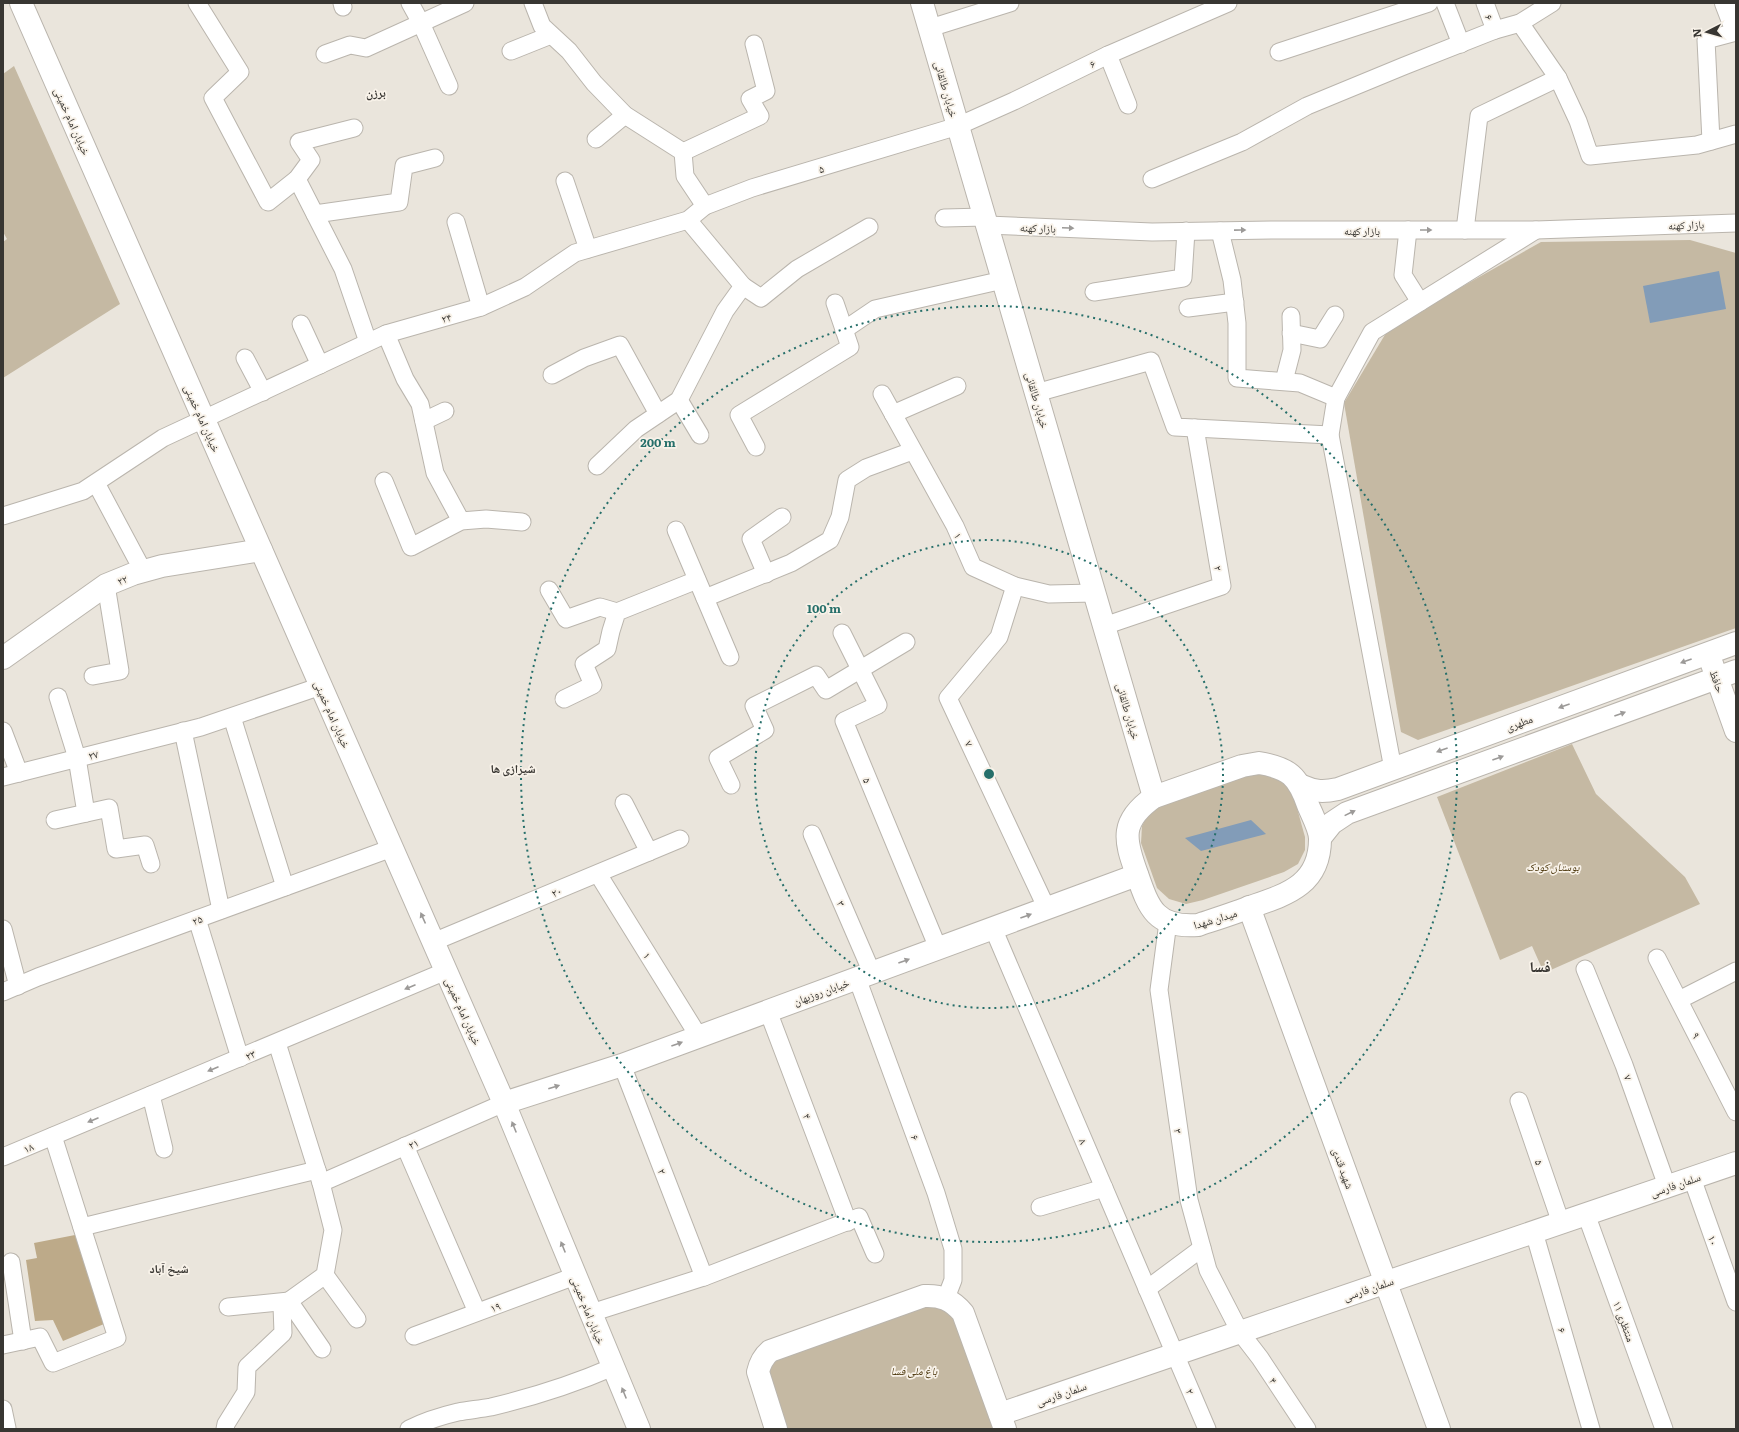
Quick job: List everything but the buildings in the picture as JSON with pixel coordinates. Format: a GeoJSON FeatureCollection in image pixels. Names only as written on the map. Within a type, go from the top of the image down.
{"type":"FeatureCollection","features":[{"type":"Feature","properties":{"kind":"street","name":"خیابان امام خمینی"},"geometry":{"type":"LineString","coordinates":[[21,3],[504,1103],[639,1429]]}},
{"type":"Feature","properties":{"kind":"street"},"geometry":{"type":"LineString","coordinates":[[410,3],[421,23],[449,86]]}},
{"type":"Feature","properties":{"kind":"street"},"geometry":{"type":"LineString","coordinates":[[325,54],[350,45],[366,48],[465,3]]}},
{"type":"Feature","properties":{"kind":"street"},"geometry":{"type":"LineString","coordinates":[[533,3],[542,26],[569,51],[594,83],[625,115],[683,152]]}},
{"type":"Feature","properties":{"kind":"street","name":"خیابان طالقانی"},"geometry":{"type":"LineString","coordinates":[[922,3],[1154,797]]}},
{"type":"Feature","properties":{"kind":"street"},"geometry":{"type":"LineString","coordinates":[[930,28],[1010,3]]}},
{"type":"Feature","properties":{"kind":"street","name":"۶"},"geometry":{"type":"LineString","coordinates":[[958,126],[1014,101],[1108,55],[1228,3]]}},
{"type":"Feature","properties":{"kind":"street"},"geometry":{"type":"LineString","coordinates":[[1278,52],[1428,3]]}},
{"type":"Feature","properties":{"kind":"street"},"geometry":{"type":"LineString","coordinates":[[1445,3],[1461,44]]}},
{"type":"Feature","properties":{"kind":"street","name":"۶"},"geometry":{"type":"LineString","coordinates":[[1485,3],[1495,30]]}},
{"type":"Feature","properties":{"kind":"street"},"geometry":{"type":"LineString","coordinates":[[1152,179],[1242,142],[1307,106],[1495,30],[1520,23],[1552,3]]}},
{"type":"Feature","properties":{"kind":"street"},"geometry":{"type":"LineString","coordinates":[[1711,141],[1706,40],[1736,31],[1726,3]]}},
{"type":"Feature","properties":{"kind":"street"},"geometry":{"type":"LineString","coordinates":[[200,4],[240,72],[212,98],[268,202],[297,179],[311,160],[299,142],[354,128]]}},
{"type":"Feature","properties":{"kind":"street"},"geometry":{"type":"LineString","coordinates":[[1520,23],[1558,78],[1578,121],[1590,156],[1697,145],[1736,134]]}},
{"type":"Feature","properties":{"kind":"street"},"geometry":{"type":"LineString","coordinates":[[511,51],[551,35]]}},
{"type":"Feature","properties":{"kind":"street"},"geometry":{"type":"LineString","coordinates":[[683,152],[760,116],[750,99],[766,91],[754,44]]}},
{"type":"Feature","properties":{"kind":"street"},"geometry":{"type":"LineString","coordinates":[[1108,55],[1128,105]]}},
{"type":"Feature","properties":{"kind":"street"},"geometry":{"type":"LineString","coordinates":[[1465,230],[1479,116],[1558,78]]}},
{"type":"Feature","properties":{"kind":"street"},"geometry":{"type":"LineString","coordinates":[[596,139],[625,115]]}},
{"type":"Feature","properties":{"kind":"street","name":"۵"},"geometry":{"type":"LineString","coordinates":[[688,220],[705,206],[752,188],[958,126]]}},
{"type":"Feature","properties":{"kind":"street"},"geometry":{"type":"LineString","coordinates":[[683,152],[685,176],[705,206]]}},
{"type":"Feature","properties":{"kind":"street"},"geometry":{"type":"LineString","coordinates":[[315,214],[399,202],[404,166],[435,158]]}},
{"type":"Feature","properties":{"kind":"street"},"geometry":{"type":"LineString","coordinates":[[297,179],[343,269],[368,342]]}},
{"type":"Feature","properties":{"kind":"street"},"geometry":{"type":"LineString","coordinates":[[565,181],[588,249]]}},
{"type":"Feature","properties":{"kind":"street","name":"بازار کهنه"},"geometry":{"type":"LineString","coordinates":[[944,218],[1152,232],[1536,230],[1736,223]]}},
{"type":"Feature","properties":{"kind":"street","name":"۲۴"},"geometry":{"type":"LineString","coordinates":[[3,516],[83,491],[163,438],[386,334],[481,307],[525,287],[576,253],[688,220]]}},
{"type":"Feature","properties":{"kind":"street"},"geometry":{"type":"LineString","coordinates":[[688,220],[743,286],[761,298],[798,269],[869,227]]}},
{"type":"Feature","properties":{"kind":"street"},"geometry":{"type":"LineString","coordinates":[[456,222],[481,307]]}},
{"type":"Feature","properties":{"kind":"street"},"geometry":{"type":"LineString","coordinates":[[1408,230],[1403,274],[1420,302]]}},
{"type":"Feature","properties":{"kind":"street"},"geometry":{"type":"LineString","coordinates":[[1393,769],[1330,435],[1336,398],[1372,332],[1536,230]]}},
{"type":"Feature","properties":{"kind":"street"},"geometry":{"type":"LineString","coordinates":[[1094,292],[1184,278],[1186,231]]}},
{"type":"Feature","properties":{"kind":"street"},"geometry":{"type":"LineString","coordinates":[[1220,231],[1232,280],[1235,302],[1237,323],[1237,378],[1300,382],[1336,398]]}},
{"type":"Feature","properties":{"kind":"street"},"geometry":{"type":"LineString","coordinates":[[844,330],[875,309],[1003,280]]}},
{"type":"Feature","properties":{"kind":"street"},"geometry":{"type":"LineString","coordinates":[[597,466],[636,429],[679,400],[725,311],[743,286]]}},
{"type":"Feature","properties":{"kind":"street"},"geometry":{"type":"LineString","coordinates":[[1188,308],[1235,302]]}},
{"type":"Feature","properties":{"kind":"street"},"geometry":{"type":"LineString","coordinates":[[756,447],[739,416],[850,347],[835,303]]}},
{"type":"Feature","properties":{"kind":"street"},"geometry":{"type":"LineString","coordinates":[[1291,333],[1320,339],[1335,315]]}},
{"type":"Feature","properties":{"kind":"street"},"geometry":{"type":"LineString","coordinates":[[1284,381],[1292,350],[1290,316]]}},
{"type":"Feature","properties":{"kind":"street"},"geometry":{"type":"LineString","coordinates":[[301,324],[320,365]]}},
{"type":"Feature","properties":{"kind":"street"},"geometry":{"type":"LineString","coordinates":[[386,334],[405,379],[420,404],[435,473],[461,521]]}},
{"type":"Feature","properties":{"kind":"street"},"geometry":{"type":"LineString","coordinates":[[552,375],[584,358],[620,345],[658,414]]}},
{"type":"Feature","properties":{"kind":"street"},"geometry":{"type":"LineString","coordinates":[[244,358],[263,392]]}},
{"type":"Feature","properties":{"kind":"street"},"geometry":{"type":"LineString","coordinates":[[1036,393],[1151,361],[1175,427],[1330,435]]}},
{"type":"Feature","properties":{"kind":"street"},"geometry":{"type":"LineString","coordinates":[[893,414],[957,386]]}},
{"type":"Feature","properties":{"kind":"street","name":"۱"},"geometry":{"type":"LineString","coordinates":[[882,394],[954,526],[973,566],[1015,586],[1049,594],[1094,593]]}},
{"type":"Feature","properties":{"kind":"street"},"geometry":{"type":"LineString","coordinates":[[679,400],[700,435]]}},
{"type":"Feature","properties":{"kind":"street"},"geometry":{"type":"LineString","coordinates":[[424,421],[445,411]]}},
{"type":"Feature","properties":{"kind":"street","name":"۲"},"geometry":{"type":"LineString","coordinates":[[1104,626],[1222,586],[1194,428]]}},
{"type":"Feature","properties":{"kind":"street"},"geometry":{"type":"LineString","coordinates":[[705,598],[790,563],[830,540],[840,517],[847,480],[866,468],[912,451]]}},
{"type":"Feature","properties":{"kind":"street"},"geometry":{"type":"LineString","coordinates":[[384,481],[411,547],[461,521],[486,519],[522,522]]}},
{"type":"Feature","properties":{"kind":"street"},"geometry":{"type":"LineString","coordinates":[[96,483],[143,571]]}},
{"type":"Feature","properties":{"kind":"street"},"geometry":{"type":"LineString","coordinates":[[766,574],[751,539],[782,517]]}},
{"type":"Feature","properties":{"kind":"street"},"geometry":{"type":"LineString","coordinates":[[676,530],[730,657]]}},
{"type":"Feature","properties":{"kind":"street","name":"۲۲"},"geometry":{"type":"LineString","coordinates":[[3,658],[106,585],[143,571],[162,566],[261,550]]}},
{"type":"Feature","properties":{"kind":"street"},"geometry":{"type":"LineString","coordinates":[[549,590],[566,619],[600,607],[617,612],[697,580]]}},
{"type":"Feature","properties":{"kind":"street"},"geometry":{"type":"LineString","coordinates":[[93,676],[120,671],[106,585]]}},
{"type":"Feature","properties":{"kind":"street","name":"۷"},"geometry":{"type":"LineString","coordinates":[[1015,586],[998,637],[948,698],[1047,908]]}},
{"type":"Feature","properties":{"kind":"street"},"geometry":{"type":"LineString","coordinates":[[564,699],[593,685],[584,664],[607,649],[617,612]]}},
{"type":"Feature","properties":{"kind":"street","name":"۵"},"geometry":{"type":"LineString","coordinates":[[842,633],[878,705],[844,721],[938,948]]}},
{"type":"Feature","properties":{"kind":"street"},"geometry":{"type":"LineString","coordinates":[[731,785],[718,758],[766,730],[754,706],[816,675],[826,690],[861,671],[906,642]]}},
{"type":"Feature","properties":{"kind":"street","name":"مطهری"},"geometry":{"type":"LineString","coordinates":[[1302,786],[1313,791],[1326,792],[1393,769],[1736,643]]}},
{"type":"Feature","properties":{"kind":"street","name":"حافظ"},"geometry":{"type":"LineString","coordinates":[[1708,653],[1726,674],[1736,730]]}},
{"type":"Feature","properties":{"kind":"street"},"geometry":{"type":"LineString","coordinates":[[1320,838],[1332,823],[1348,813],[1726,674]]}},
{"type":"Feature","properties":{"kind":"street"},"geometry":{"type":"LineString","coordinates":[[285,887],[232,717],[321,686]]}},
{"type":"Feature","properties":{"kind":"street"},"geometry":{"type":"LineString","coordinates":[[58,697],[77,758],[86,813]]}},
{"type":"Feature","properties":{"kind":"street","name":"۲۷"},"geometry":{"type":"LineString","coordinates":[[11,775],[201,727],[232,717]]}},
{"type":"Feature","properties":{"kind":"street"},"geometry":{"type":"LineString","coordinates":[[3,731],[11,775]]}},
{"type":"Feature","properties":{"kind":"street"},"geometry":{"type":"LineString","coordinates":[[183,731],[221,910]]}},
{"type":"Feature","properties":{"kind":"street","name":"میدان شهدا"},"geometry":{"type":"LineString","coordinates":[[1259,763],[1280,768],[1290,774],[1302,786],[1320,838],[1319,855],[1317,860],[1312,871],[1301,885],[1286,895],[1198,925],[1183,926],[1168,922],[1155,913],[1146,901],[1127,849],[1127,834],[1132,819],[1141,806],[1154,797],[1242,766],[1259,763]]}},
{"type":"Feature","properties":{"kind":"street"},"geometry":{"type":"LineString","coordinates":[[624,803],[649,852]]}},
{"type":"Feature","properties":{"kind":"street"},"geometry":{"type":"LineString","coordinates":[[56,820],[109,808],[116,849],[145,845],[151,864]]}},
{"type":"Feature","properties":{"kind":"street","name":"۳"},"geometry":{"type":"LineString","coordinates":[[812,834],[865,975]]}},
{"type":"Feature","properties":{"kind":"street","name":"۲۰"},"geometry":{"type":"LineString","coordinates":[[433,942],[680,839]]}},
{"type":"Feature","properties":{"kind":"street","name":"۲۵"},"geometry":{"type":"LineString","coordinates":[[11,989],[221,910],[392,848]]}},
{"type":"Feature","properties":{"kind":"street","name":"۱"},"geometry":{"type":"LineString","coordinates":[[598,874],[698,1037]]}},
{"type":"Feature","properties":{"kind":"street","name":"خیابان روزبهان"},"geometry":{"type":"LineString","coordinates":[[504,1103],[622,1065],[1137,875]]}},
{"type":"Feature","properties":{"kind":"street","name":"شهید قندی"},"geometry":{"type":"LineString","coordinates":[[1249,908],[1439,1429]]}},
{"type":"Feature","properties":{"kind":"street"},"geometry":{"type":"LineString","coordinates":[[197,919],[240,1058]]}},
{"type":"Feature","properties":{"kind":"street","name":"۳"},"geometry":{"type":"LineString","coordinates":[[1168,922],[1159,990],[1189,1200],[1208,1270],[1240,1332]]}},
{"type":"Feature","properties":{"kind":"street","name":"۸"},"geometry":{"type":"LineString","coordinates":[[993,928],[1175,1354]]}},
{"type":"Feature","properties":{"kind":"street"},"geometry":{"type":"LineString","coordinates":[[3,929],[11,989]]}},
{"type":"Feature","properties":{"kind":"street","name":"۹"},"geometry":{"type":"LineString","coordinates":[[1658,958],[1736,1112]]}},
{"type":"Feature","properties":{"kind":"street","name":"۷"},"geometry":{"type":"LineString","coordinates":[[1585,969],[1624,1065],[1667,1186]]}},
{"type":"Feature","properties":{"kind":"street"},"geometry":{"type":"LineString","coordinates":[[1679,1000],[1736,971]]}},
{"type":"Feature","properties":{"kind":"street","name":"۲۳"},"geometry":{"type":"LineString","coordinates":[[53,1136],[446,972]]}},
{"type":"Feature","properties":{"kind":"street","name":"۶"},"geometry":{"type":"LineString","coordinates":[[865,975],[953,1249],[953,1280],[946,1298]]}},
{"type":"Feature","properties":{"kind":"street","name":"۴"},"geometry":{"type":"LineString","coordinates":[[768,1011],[848,1222]]}},
{"type":"Feature","properties":{"kind":"street"},"geometry":{"type":"LineString","coordinates":[[225,1429],[226,1424],[246,1392],[247,1367],[282,1333],[282,1306],[325,1275],[333,1230],[319,1176],[276,1043]]}},
{"type":"Feature","properties":{"kind":"street","name":"۲"},"geometry":{"type":"LineString","coordinates":[[622,1065],[704,1277]]}},
{"type":"Feature","properties":{"kind":"street"},"geometry":{"type":"LineString","coordinates":[[151,1095],[164,1150]]}},
{"type":"Feature","properties":{"kind":"street","name":"۵"},"geometry":{"type":"LineString","coordinates":[[1518,1102],[1560,1223]]}},
{"type":"Feature","properties":{"kind":"street","name":"۲۱"},"geometry":{"type":"LineString","coordinates":[[82,1227],[319,1176],[405,1146],[504,1103]]}},
{"type":"Feature","properties":{"kind":"street"},"geometry":{"type":"LineString","coordinates":[[3,1345],[40,1337],[53,1363],[117,1338],[53,1136]]}},
{"type":"Feature","properties":{"kind":"street","name":"۱۸"},"geometry":{"type":"LineString","coordinates":[[3,1157],[53,1136]]}},
{"type":"Feature","properties":{"kind":"street"},"geometry":{"type":"LineString","coordinates":[[405,1146],[477,1312]]}},
{"type":"Feature","properties":{"kind":"street","name":"سلمان فارسی"},"geometry":{"type":"LineString","coordinates":[[1002,1421],[1175,1354],[1736,1163]]}},
{"type":"Feature","properties":{"kind":"street","name":"۱۰"},"geometry":{"type":"LineString","coordinates":[[1692,1178],[1736,1302]]}},
{"type":"Feature","properties":{"kind":"street"},"geometry":{"type":"LineString","coordinates":[[1040,1207],[1104,1188]]}},
{"type":"Feature","properties":{"kind":"street","name":"منتظری ۱۱"},"geometry":{"type":"LineString","coordinates":[[1586,1214],[1664,1429]]}},
{"type":"Feature","properties":{"kind":"street"},"geometry":{"type":"LineString","coordinates":[[591,1313],[704,1277],[859,1217],[875,1254]]}},
{"type":"Feature","properties":{"kind":"street","name":"۶"},"geometry":{"type":"LineString","coordinates":[[1534,1232],[1591,1429]]}},
{"type":"Feature","properties":{"kind":"street"},"geometry":{"type":"LineString","coordinates":[[1147,1289],[1202,1248]]}},
{"type":"Feature","properties":{"kind":"street"},"geometry":{"type":"LineString","coordinates":[[11,1262],[23,1341]]}},
{"type":"Feature","properties":{"kind":"street"},"geometry":{"type":"LineString","coordinates":[[325,1275],[356,1319]]}},
{"type":"Feature","properties":{"kind":"street","name":"۱۹"},"geometry":{"type":"LineString","coordinates":[[414,1336],[575,1276]]}},
{"type":"Feature","properties":{"kind":"street"},"geometry":{"type":"LineString","coordinates":[[776,1429],[758,1372],[759,1364],[770,1351],[924,1296],[946,1298],[956,1305],[963,1313],[1002,1421]]}},
{"type":"Feature","properties":{"kind":"street"},"geometry":{"type":"LineString","coordinates":[[228,1307],[289,1301]]}},
{"type":"Feature","properties":{"kind":"street"},"geometry":{"type":"LineString","coordinates":[[289,1301],[322,1349]]}},
{"type":"Feature","properties":{"kind":"street","name":"۴"},"geometry":{"type":"LineString","coordinates":[[1240,1332],[1260,1358],[1307,1429]]}},
{"type":"Feature","properties":{"kind":"street","name":"۲"},"geometry":{"type":"LineString","coordinates":[[1175,1354],[1207,1429]]}},
{"type":"Feature","properties":{"kind":"street"},"geometry":{"type":"LineString","coordinates":[[409,1429],[426,1421],[459,1412],[490,1407],[543,1393],[586,1379],[613,1367]]}},
{"type":"Feature","properties":{"kind":"street"},"geometry":{"type":"LineString","coordinates":[[3,1409],[7,1428]]}},
{"type":"Feature","properties":{"kind":"green space"},"geometry":{"type":"Polygon","coordinates":[[[14,66],[120,304],[3,378],[3,242],[7,239],[3,232],[3,74],[14,66]]]}},
{"type":"Feature","properties":{"kind":"green space"},"geometry":{"type":"Polygon","coordinates":[[[1690,240],[1736,253],[1736,628],[1418,740],[1401,732],[1344,403],[1389,328],[1541,242],[1690,240]]]}},
{"type":"Feature","properties":{"kind":"green space","name":"بوستان کودک"},"geometry":{"type":"Polygon","coordinates":[[[1572,744],[1596,794],[1685,877],[1700,904],[1544,973],[1532,946],[1500,960],[1437,797],[1572,744]]]}},
{"type":"Feature","properties":{"kind":"green space"},"geometry":{"type":"Polygon","coordinates":[[[1262,774],[1281,777],[1292,790],[1305,837],[1305,850],[1298,864],[1284,872],[1203,900],[1186,904],[1169,899],[1157,888],[1141,843],[1142,826],[1149,812],[1162,803],[1241,777],[1262,774]]]}},
{"type":"Feature","properties":{"kind":"green space","name":"باغ ملی فسا"},"geometry":{"type":"Polygon","coordinates":[[[924,1303],[956,1312],[998,1429],[782,1429],[766,1366],[774,1358],[924,1303]]]}},
{"type":"Feature","properties":{"kind":"shaded area"},"geometry":{"type":"Polygon","coordinates":[[[75,1235],[104,1324],[63,1341],[53,1320],[35,1321],[26,1260],[37,1258],[34,1243],[75,1235]]]}},
{"type":"Feature","properties":{"kind":"water"},"geometry":{"type":"Polygon","coordinates":[[[1719,271],[1726,309],[1650,323],[1643,286],[1719,271]]]}},
{"type":"Feature","properties":{"kind":"water"},"geometry":{"type":"Polygon","coordinates":[[[1251,820],[1266,834],[1201,851],[1185,838],[1251,820]]]}},
{"type":"Feature","properties":{"kind":"district","name":"برزن"},"geometry":{"type":"Point","coordinates":[376,92]}},
{"type":"Feature","properties":{"kind":"district","name":"شیرازی ها"},"geometry":{"type":"Point","coordinates":[513,768]}},
{"type":"Feature","properties":{"kind":"district","name":"فسا"},"geometry":{"type":"Point","coordinates":[1540,965]}},
{"type":"Feature","properties":{"kind":"district","name":"شیخ آباد"},"geometry":{"type":"Point","coordinates":[169,1268]}}]}
